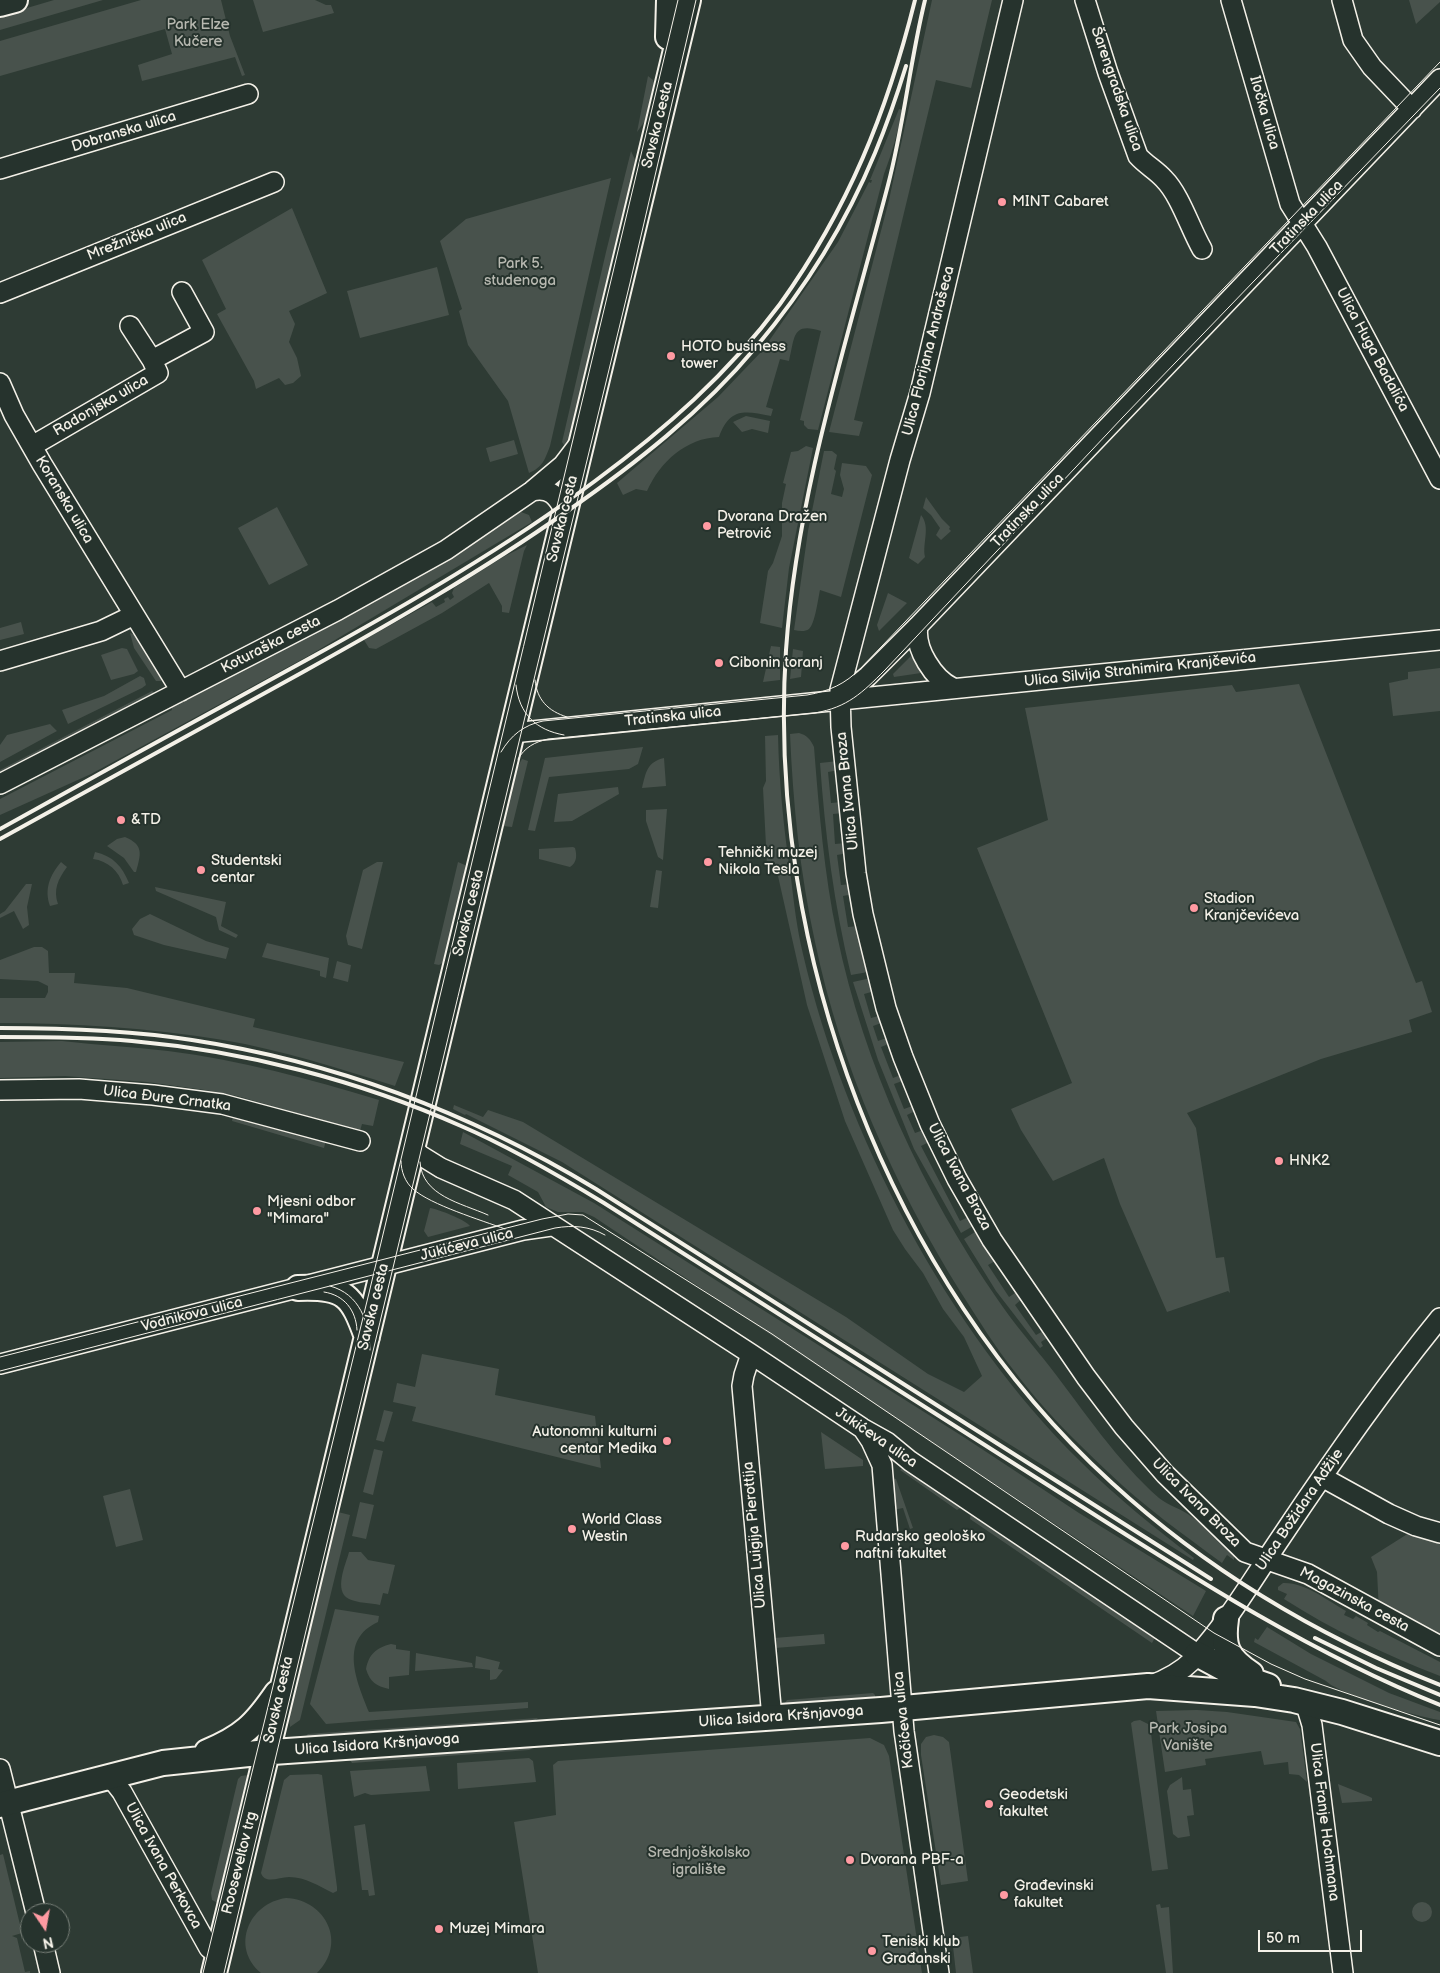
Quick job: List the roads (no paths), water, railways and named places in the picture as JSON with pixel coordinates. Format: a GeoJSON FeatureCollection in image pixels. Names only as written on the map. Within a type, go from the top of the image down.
{"type":"FeatureCollection","features":[{"type":"Feature","properties":{"kind":"main road"},"geometry":{"type":"LineString","coordinates":[[0,4],[15,0]]}},
{"type":"Feature","properties":{"kind":"main road","name":"Savska cesta"},"geometry":{"type":"LineString","coordinates":[[669,0],[668,46],[670,73]]}},
{"type":"Feature","properties":{"kind":"main road","name":"Savska cesta"},"geometry":{"type":"LineString","coordinates":[[267,1753],[688,0]]}},
{"type":"Feature","properties":{"kind":"main road"},"geometry":{"type":"LineString","coordinates":[[298,1288],[324,1288],[342,1293],[353,1305],[367,1337]]}},
{"type":"Feature","properties":{"kind":"main road"},"geometry":{"type":"LineString","coordinates":[[1226,1619],[1226,1640],[1231,1657],[1237,1664],[1262,1683]]}},
{"type":"Feature","properties":{"kind":"main road"},"geometry":{"type":"LineString","coordinates":[[1198,1654],[1236,1675],[1262,1683],[1299,1701],[1440,1743]]}},
{"type":"Feature","properties":{"kind":"main road"},"geometry":{"type":"LineString","coordinates":[[4,1804],[186,1760],[240,1736],[252,1726],[283,1684]]}},
{"type":"Feature","properties":{"kind":"main road","name":"Ulica Isidora Kršnjavoga"},"geometry":{"type":"LineString","coordinates":[[186,1760],[902,1708],[1148,1686],[1254,1694],[1299,1701]]}},
{"type":"Feature","properties":{"kind":"main road","name":"Rooseveltov trg"},"geometry":{"type":"LineString","coordinates":[[216,1964],[267,1753]]}},
{"type":"Feature","properties":{"kind":"street","name":"Ulica Florijana Andrašeca"},"geometry":{"type":"LineString","coordinates":[[839,700],[848,655],[922,384],[1013,0]]}},
{"type":"Feature","properties":{"kind":"street","name":"Šarengradska ulica"},"geometry":{"type":"LineString","coordinates":[[1085,0],[1120,111],[1138,156],[1146,165],[1164,178],[1171,188],[1202,249]]}},
{"type":"Feature","properties":{"kind":"street","name":"Iločka ulica"},"geometry":{"type":"LineString","coordinates":[[1231,0],[1288,199],[1302,223]]}},
{"type":"Feature","properties":{"kind":"street"},"geometry":{"type":"LineString","coordinates":[[1342,0],[1353,40],[1372,67],[1412,108]]}},
{"type":"Feature","properties":{"kind":"street","name":"Tratinska ulica"},"geometry":{"type":"LineString","coordinates":[[512,733],[839,700],[868,676],[918,626],[1440,79]]}},
{"type":"Feature","properties":{"kind":"street","name":"Dobranska ulica"},"geometry":{"type":"LineString","coordinates":[[0,169],[248,94]]}},
{"type":"Feature","properties":{"kind":"street","name":"Mrežnička ulica"},"geometry":{"type":"LineString","coordinates":[[0,293],[274,182]]}},
{"type":"Feature","properties":{"kind":"street","name":"Ulica Huga Badalića"},"geometry":{"type":"LineString","coordinates":[[1302,223],[1317,247],[1440,479]]}},
{"type":"Feature","properties":{"kind":"street","name":"Radonjska ulica"},"geometry":{"type":"LineString","coordinates":[[152,360],[204,332],[182,292]]}},
{"type":"Feature","properties":{"kind":"street","name":"Radonjska ulica"},"geometry":{"type":"LineString","coordinates":[[32,446],[158,373],[130,326]]}},
{"type":"Feature","properties":{"kind":"street","name":"Koranska ulica"},"geometry":{"type":"LineString","coordinates":[[0,383],[14,415],[32,446],[181,691]]}},
{"type":"Feature","properties":{"kind":"street","name":"Koturaška cesta"},"geometry":{"type":"LineString","coordinates":[[0,784],[338,610],[423,563],[458,542],[532,490],[563,465],[582,439]]}},
{"type":"Feature","properties":{"kind":"street"},"geometry":{"type":"LineString","coordinates":[[532,490],[550,491],[560,501],[565,511]]}},
{"type":"Feature","properties":{"kind":"street"},"geometry":{"type":"LineString","coordinates":[[0,660],[101,631],[134,615]]}},
{"type":"Feature","properties":{"kind":"street"},"geometry":{"type":"LineString","coordinates":[[918,626],[919,642],[930,668],[944,684],[953,688]]}},
{"type":"Feature","properties":{"kind":"street","name":"Ulica Silvija Strahimira Kranjčevića"},"geometry":{"type":"LineString","coordinates":[[839,700],[1440,640]]}},
{"type":"Feature","properties":{"kind":"street","name":"Ulica Ivana Broza"},"geometry":{"type":"LineString","coordinates":[[839,700],[856,873],[863,914],[877,973],[886,1008],[918,1096],[957,1179],[1001,1253],[1086,1377],[1124,1427],[1165,1474],[1245,1552],[1266,1559]]}},
{"type":"Feature","properties":{"kind":"street","name":"Ulica Đure Crnatka"},"geometry":{"type":"LineString","coordinates":[[0,1090],[79,1089],[153,1095],[222,1104],[360,1141]]}},
{"type":"Feature","properties":{"kind":"street","name":"Jukićeva ulica"},"geometry":{"type":"LineString","coordinates":[[412,1147],[432,1163],[506,1196],[751,1354],[886,1442],[910,1461],[1198,1654]]}},
{"type":"Feature","properties":{"kind":"street","name":"Jukićeva ulica"},"geometry":{"type":"LineString","coordinates":[[384,1266],[531,1228],[551,1226]]}},
{"type":"Feature","properties":{"kind":"street","name":"Vodnikova ulica"},"geometry":{"type":"LineString","coordinates":[[0,1364],[384,1266]]}},
{"type":"Feature","properties":{"kind":"street","name":"Ulica Božidara Adžije"},"geometry":{"type":"LineString","coordinates":[[1148,1686],[1174,1675],[1198,1654],[1226,1619],[1322,1477],[1396,1373],[1440,1318]]}},
{"type":"Feature","properties":{"kind":"street","name":"Ulica Luigija Pierottija"},"geometry":{"type":"LineString","coordinates":[[751,1354],[742,1386],[772,1718]]}},
{"type":"Feature","properties":{"kind":"street","name":"Kačićeva ulica"},"geometry":{"type":"LineString","coordinates":[[862,1428],[871,1441],[882,1465],[902,1708],[939,1973]]}},
{"type":"Feature","properties":{"kind":"street"},"geometry":{"type":"LineString","coordinates":[[882,1465],[883,1462],[892,1457],[910,1461]]}},
{"type":"Feature","properties":{"kind":"street"},"geometry":{"type":"LineString","coordinates":[[1322,1477],[1389,1514],[1416,1526],[1440,1533]]}},
{"type":"Feature","properties":{"kind":"street","name":"Magazinska cesta"},"geometry":{"type":"LineString","coordinates":[[1266,1559],[1308,1574],[1440,1646]]}},
{"type":"Feature","properties":{"kind":"street","name":"Ulica Franje Hochmana"},"geometry":{"type":"LineString","coordinates":[[1299,1701],[1312,1725],[1344,1973]]}},
{"type":"Feature","properties":{"kind":"street"},"geometry":{"type":"LineString","coordinates":[[0,1769],[4,1804],[33,1903]]}},
{"type":"Feature","properties":{"kind":"street","name":"Ulica Ivana Perkovca"},"geometry":{"type":"LineString","coordinates":[[107,1778],[115,1783],[122,1792],[209,1948],[216,1964]]}},
{"type":"Feature","properties":{"kind":"street"},"geometry":{"type":"LineString","coordinates":[[45,1953],[50,1973]]}},
{"type":"Feature","properties":{"kind":"tram line"},"geometry":{"type":"LineString","coordinates":[[203,1973],[369,1293],[678,0]]}},
{"type":"Feature","properties":{"kind":"tram line"},"geometry":{"type":"LineString","coordinates":[[224,1973],[630,283],[696,0]]}},
{"type":"Feature","properties":{"kind":"tram line"},"geometry":{"type":"LineString","coordinates":[[501,752],[519,732],[530,725],[543,721],[807,695],[830,689],[843,683],[861,668],[1440,62]]}},
{"type":"Feature","properties":{"kind":"tram line"},"geometry":{"type":"LineString","coordinates":[[518,759],[531,746],[548,739],[815,713],[837,707],[854,698],[885,670],[1123,417],[1440,88]]}},
{"type":"Feature","properties":{"kind":"tram line"},"geometry":{"type":"LineString","coordinates":[[535,680],[538,693],[545,704],[554,712],[567,717]]}},
{"type":"Feature","properties":{"kind":"tram line"},"geometry":{"type":"LineString","coordinates":[[516,685],[521,704],[531,719],[545,729],[564,735]]}},
{"type":"Feature","properties":{"kind":"tram line"},"geometry":{"type":"LineString","coordinates":[[401,1161],[406,1180],[421,1195],[457,1212],[505,1229]]}},
{"type":"Feature","properties":{"kind":"tram line"},"geometry":{"type":"LineString","coordinates":[[420,1162],[422,1174],[435,1191],[455,1202],[488,1215]]}},
{"type":"Feature","properties":{"kind":"tram line"},"geometry":{"type":"LineString","coordinates":[[0,1357],[542,1219],[568,1214],[583,1215],[772,1334],[1214,1633],[1271,1664],[1305,1679],[1440,1725]]}},
{"type":"Feature","properties":{"kind":"tram line"},"geometry":{"type":"LineString","coordinates":[[0,1371],[555,1228],[581,1227],[605,1235]]}},
{"type":"Feature","properties":{"kind":"tram line"},"geometry":{"type":"LineString","coordinates":[[330,1286],[349,1295],[356,1302],[368,1329],[370,1350]]}},
{"type":"Feature","properties":{"kind":"tram line"},"geometry":{"type":"LineString","coordinates":[[324,1292],[337,1296],[348,1305],[354,1316],[357,1330]]}},
{"type":"Feature","properties":{"kind":"railway"},"geometry":{"type":"LineString","coordinates":[[0,829],[347,638],[456,574],[561,506],[621,462],[694,400],[760,330],[780,304],[826,232],[845,196],[878,120],[892,81],[915,0]]}},
{"type":"Feature","properties":{"kind":"railway"},"geometry":{"type":"LineString","coordinates":[[925,0],[894,162],[826,415],[801,532],[792,591],[786,650],[785,764],[797,878],[821,992],[858,1103],[905,1209],[964,1309],[1033,1401],[1112,1483],[1149,1515],[1226,1573],[1267,1599],[1352,1646],[1440,1685]]}},
{"type":"Feature","properties":{"kind":"railway"},"geometry":{"type":"LineString","coordinates":[[0,839],[303,672],[437,595],[502,555],[566,512],[667,436],[735,371],[774,325],[808,279],[838,230],[864,179],[884,131],[906,66]]}},
{"type":"Feature","properties":{"kind":"railway"},"geometry":{"type":"LineString","coordinates":[[0,1028],[72,1029],[144,1034],[192,1040],[246,1050],[350,1077],[402,1095],[501,1137],[596,1189],[1211,1579]]}},
{"type":"Feature","properties":{"kind":"railway"},"geometry":{"type":"LineString","coordinates":[[0,1037],[132,1041],[216,1052],[258,1060],[300,1070],[382,1095],[479,1134],[534,1162],[604,1203],[1187,1573],[1336,1658],[1440,1705]]}},
{"type":"Feature","properties":{"kind":"railway"},"geometry":{"type":"LineString","coordinates":[[1315,1638],[1376,1668],[1440,1695]]}},
{"type":"Feature","properties":{"kind":"place","name":"MINT Cabaret"},"geometry":{"type":"Point","coordinates":[1002,202]}},
{"type":"Feature","properties":{"kind":"place","name":"HOTO business tower"},"geometry":{"type":"Point","coordinates":[671,356]}},
{"type":"Feature","properties":{"kind":"place","name":"Dvorana Dražen Petrović"},"geometry":{"type":"Point","coordinates":[707,526]}},
{"type":"Feature","properties":{"kind":"place","name":"Cibonin toranj"},"geometry":{"type":"Point","coordinates":[719,663]}},
{"type":"Feature","properties":{"kind":"place","name":"&TD"},"geometry":{"type":"Point","coordinates":[121,820]}},
{"type":"Feature","properties":{"kind":"place","name":"Tehnički muzej Nikola Tesla"},"geometry":{"type":"Point","coordinates":[708,862]}},
{"type":"Feature","properties":{"kind":"place","name":"Studentski centar"},"geometry":{"type":"Point","coordinates":[201,870]}},
{"type":"Feature","properties":{"kind":"place","name":"Stadion Kranjčevićeva"},"geometry":{"type":"Point","coordinates":[1194,908]}},
{"type":"Feature","properties":{"kind":"place","name":"HNK2"},"geometry":{"type":"Point","coordinates":[1279,1161]}},
{"type":"Feature","properties":{"kind":"place","name":"Mjesni odbor \"Mimara\""},"geometry":{"type":"Point","coordinates":[257,1211]}},
{"type":"Feature","properties":{"kind":"place","name":"Autonomni kulturni centar Medika"},"geometry":{"type":"Point","coordinates":[667,1441]}},
{"type":"Feature","properties":{"kind":"place","name":"World Class Westin"},"geometry":{"type":"Point","coordinates":[572,1529]}},
{"type":"Feature","properties":{"kind":"place","name":"Rudarsko geološko naftni fakultet"},"geometry":{"type":"Point","coordinates":[845,1546]}},
{"type":"Feature","properties":{"kind":"place","name":"Geodetski fakultet"},"geometry":{"type":"Point","coordinates":[989,1804]}},
{"type":"Feature","properties":{"kind":"place","name":"Dvorana PBF-a"},"geometry":{"type":"Point","coordinates":[850,1860]}},
{"type":"Feature","properties":{"kind":"place","name":"Građevinski fakultet"},"geometry":{"type":"Point","coordinates":[1004,1895]}},
{"type":"Feature","properties":{"kind":"place","name":"Muzej Mimara"},"geometry":{"type":"Point","coordinates":[439,1929]}},
{"type":"Feature","properties":{"kind":"place","name":"Teniski klub Građanski"},"geometry":{"type":"Point","coordinates":[872,1951]}},
{"type":"Feature","properties":{"kind":"park label","name":"Park Elze Kučere"},"geometry":{"type":"Point","coordinates":[198,34]}},
{"type":"Feature","properties":{"kind":"park label","name":"Park 5. studenoga"},"geometry":{"type":"Point","coordinates":[520,272]}},
{"type":"Feature","properties":{"kind":"park label","name":"Park Josipa Vanište"},"geometry":{"type":"Point","coordinates":[1188,1738]}},
{"type":"Feature","properties":{"kind":"park label","name":"Srednjoškolsko igralište"},"geometry":{"type":"Point","coordinates":[699,1862]}}]}
